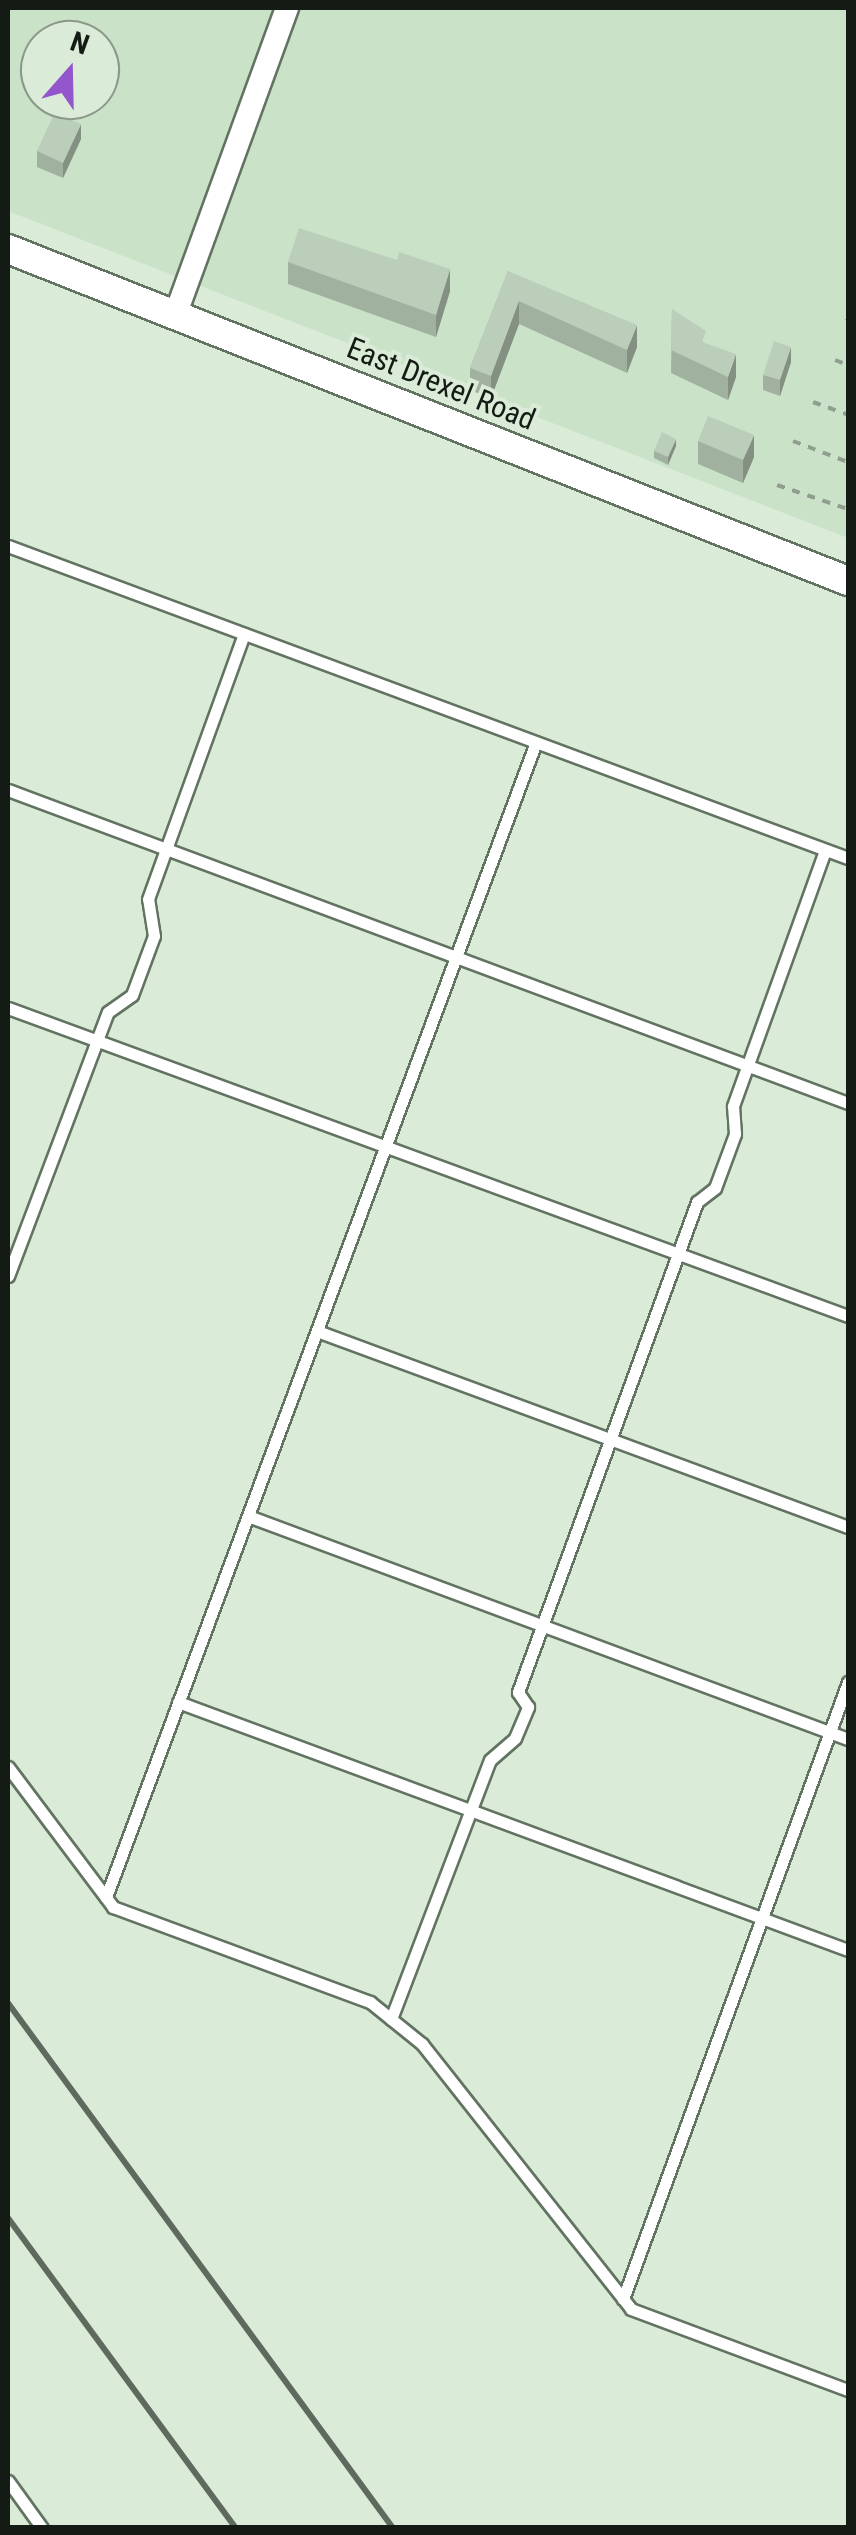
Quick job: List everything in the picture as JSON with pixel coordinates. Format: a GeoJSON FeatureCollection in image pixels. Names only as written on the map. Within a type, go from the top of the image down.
{"type":"FeatureCollection","features":[{"type":"Feature","properties":{"kind":"street"},"geometry":{"type":"LineString","coordinates":[[176,313],[287,8]]}},
{"type":"Feature","properties":{"kind":"street","name":"East Drexel Road"},"geometry":{"type":"LineString","coordinates":[[8,249],[848,581]]}},
{"type":"Feature","properties":{"kind":"lane"},"geometry":{"type":"LineString","coordinates":[[8,546],[848,858]]}},
{"type":"Feature","properties":{"kind":"lane"},"geometry":{"type":"LineString","coordinates":[[8,1276],[108,1012],[132,995],[154,936],[148,899],[244,634]]}},
{"type":"Feature","properties":{"kind":"lane"},"geometry":{"type":"LineString","coordinates":[[106,1897],[536,742]]}},
{"type":"Feature","properties":{"kind":"lane"},"geometry":{"type":"LineString","coordinates":[[8,790],[848,1103]]}},
{"type":"Feature","properties":{"kind":"lane"},"geometry":{"type":"LineString","coordinates":[[391,2019],[490,1760],[514,1738],[528,1707],[518,1692],[697,1202],[715,1188],[748,1066],[826,850]]}},
{"type":"Feature","properties":{"kind":"lane"},"geometry":{"type":"LineString","coordinates":[[8,1008],[848,1316]]}},
{"type":"Feature","properties":{"kind":"lane"},"geometry":{"type":"LineString","coordinates":[[317,1331],[848,1527]]}},
{"type":"Feature","properties":{"kind":"lane"},"geometry":{"type":"LineString","coordinates":[[248,1516],[848,1739]]}},
{"type":"Feature","properties":{"kind":"lane"},"geometry":{"type":"LineString","coordinates":[[622,2299],[848,1682]]}},
{"type":"Feature","properties":{"kind":"lane"},"geometry":{"type":"LineString","coordinates":[[178,1702],[848,1950]]}},
{"type":"Feature","properties":{"kind":"lane"},"geometry":{"type":"LineString","coordinates":[[8,1767],[106,1897],[370,2002],[422,2044],[622,2299],[848,2390]]}},
{"type":"Feature","properties":{"kind":"lane"},"geometry":{"type":"LineString","coordinates":[[8,2480],[42,2528]]}},
{"type":"Feature","properties":{"kind":"path"},"geometry":{"type":"LineString","coordinates":[[835,360],[848,365]]}},
{"type":"Feature","properties":{"kind":"path"},"geometry":{"type":"LineString","coordinates":[[813,402],[848,415]]}},
{"type":"Feature","properties":{"kind":"path"},"geometry":{"type":"LineString","coordinates":[[793,441],[848,462]]}},
{"type":"Feature","properties":{"kind":"path"},"geometry":{"type":"LineString","coordinates":[[776,485],[848,510]]}},
{"type":"Feature","properties":{"kind":"shaded area"},"geometry":{"type":"Polygon","coordinates":[[[8,8],[848,8],[848,538],[8,211],[8,8]]]}},
{"type":"Feature","properties":{"kind":"building"},"geometry":{"type":"Polygon","coordinates":[[[51,120],[81,124],[63,163],[37,151],[51,120]]]}},
{"type":"Feature","properties":{"kind":"building"},"geometry":{"type":"Polygon","coordinates":[[[299,228],[397,260],[399,252],[450,269],[436,315],[288,262],[299,228]]]}},
{"type":"Feature","properties":{"kind":"building"},"geometry":{"type":"Polygon","coordinates":[[[508,271],[637,325],[627,350],[519,301],[491,376],[470,368],[508,271]]]}},
{"type":"Feature","properties":{"kind":"building"},"geometry":{"type":"Polygon","coordinates":[[[672,309],[706,331],[702,342],[736,354],[728,377],[671,350],[672,309]]]}},
{"type":"Feature","properties":{"kind":"building"},"geometry":{"type":"Polygon","coordinates":[[[774,341],[791,347],[780,380],[763,375],[774,341]]]}},
{"type":"Feature","properties":{"kind":"building"},"geometry":{"type":"Polygon","coordinates":[[[708,416],[754,435],[743,460],[698,441],[708,416]]]}},
{"type":"Feature","properties":{"kind":"building"},"geometry":{"type":"Polygon","coordinates":[[[662,432],[676,439],[668,457],[654,451],[662,432]]]}},
{"type":"Feature","properties":{"kind":"railway"},"geometry":{"type":"LineString","coordinates":[[8,2003],[393,2528]]}},
{"type":"Feature","properties":{"kind":"railway"},"geometry":{"type":"LineString","coordinates":[[8,2218],[236,2528]]}}]}
